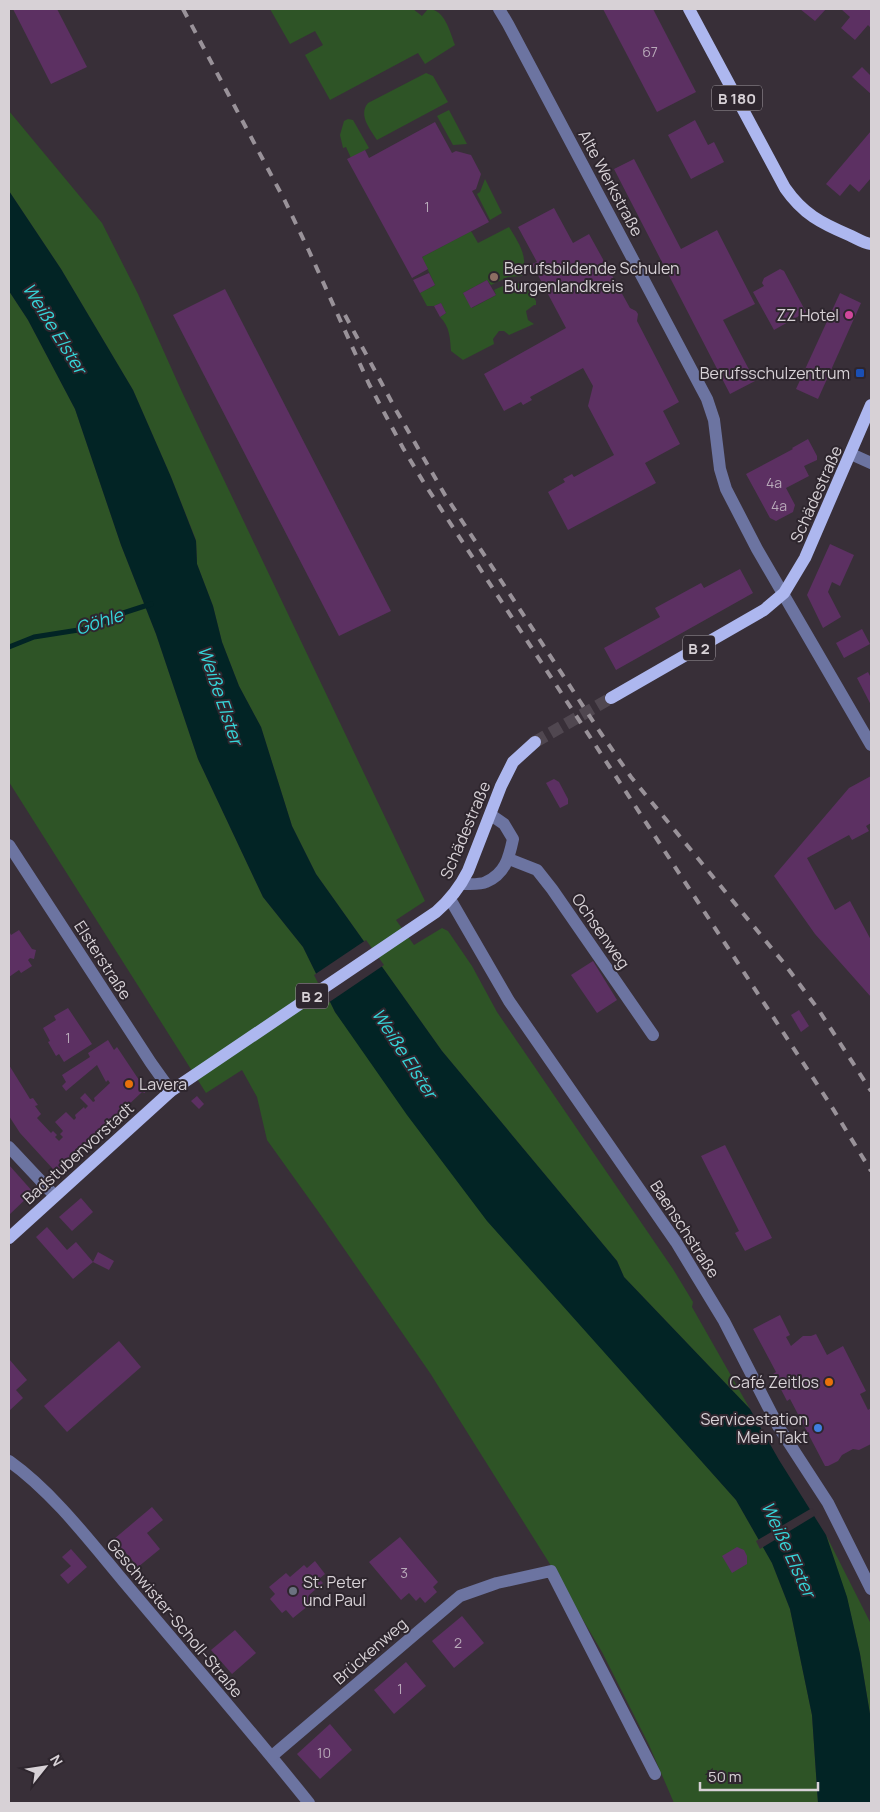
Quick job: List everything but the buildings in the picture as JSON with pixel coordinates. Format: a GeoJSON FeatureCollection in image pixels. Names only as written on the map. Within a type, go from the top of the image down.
{"type":"FeatureCollection","features":[{"type":"Feature","properties":{"kind":"main road","name":"B 180"},"geometry":{"type":"LineString","coordinates":[[689,9],[785,188],[793,199],[814,218],[870,245]]}},
{"type":"Feature","properties":{"kind":"main road","name":"Schädestraße"},"geometry":{"type":"LineString","coordinates":[[611,698],[764,610],[784,593],[805,558],[852,454],[871,405]]}},
{"type":"Feature","properties":{"kind":"main road","name":"Schädestraße"},"geometry":{"type":"LineString","coordinates":[[418,925],[450,899],[462,884],[513,762],[535,742]]}},
{"type":"Feature","properties":{"kind":"main road","name":"Badstubenvorstadt"},"geometry":{"type":"LineString","coordinates":[[9,1238],[171,1091],[418,925]]}},
{"type":"Feature","properties":{"kind":"street","name":"Alte Werkstraße"},"geometry":{"type":"LineString","coordinates":[[499,9],[513,32],[707,399],[714,420],[720,469],[726,489],[757,549],[784,593]]}},
{"type":"Feature","properties":{"kind":"street"},"geometry":{"type":"LineString","coordinates":[[852,454],[871,463]]}},
{"type":"Feature","properties":{"kind":"street"},"geometry":{"type":"LineString","coordinates":[[784,593],[871,745]]}},
{"type":"Feature","properties":{"kind":"street"},"geometry":{"type":"LineString","coordinates":[[462,884],[485,883],[501,871],[509,859],[513,839],[504,824],[491,815]]}},
{"type":"Feature","properties":{"kind":"street","name":"Elsterstraße"},"geometry":{"type":"LineString","coordinates":[[9,845],[150,1063],[171,1091]]}},
{"type":"Feature","properties":{"kind":"street","name":"Ochsenweg"},"geometry":{"type":"LineString","coordinates":[[509,859],[536,870],[552,889],[653,1035]]}},
{"type":"Feature","properties":{"kind":"street","name":"Baenschstraße"},"geometry":{"type":"LineString","coordinates":[[450,899],[509,1001],[626,1169],[696,1274],[724,1321],[778,1426],[828,1503],[871,1589]]}},
{"type":"Feature","properties":{"kind":"street"},"geometry":{"type":"LineString","coordinates":[[9,1146],[55,1196]]}},
{"type":"Feature","properties":{"kind":"street","name":"Geschwister-Scholl-Straße"},"geometry":{"type":"LineString","coordinates":[[9,1461],[30,1478],[73,1523],[272,1756],[309,1803]]}},
{"type":"Feature","properties":{"kind":"street","name":"Brückenweg"},"geometry":{"type":"LineString","coordinates":[[272,1756],[460,1596],[497,1583],[550,1571],[655,1774]]}},
{"type":"Feature","properties":{"kind":"green space"},"geometry":{"type":"Polygon","coordinates":[[[270,9],[413,9],[422,16],[428,9],[434,10],[446,22],[455,45],[425,64],[418,53],[330,100],[305,55],[323,45],[315,31],[290,44],[270,9]]]}},
{"type":"Feature","properties":{"kind":"green space"},"geometry":{"type":"Polygon","coordinates":[[[426,73],[433,76],[448,102],[377,140],[366,122],[364,112],[368,103],[426,73]]]}},
{"type":"Feature","properties":{"kind":"green space"},"geometry":{"type":"Polygon","coordinates":[[[449,110],[467,144],[453,145],[437,116],[449,110]]]}},
{"type":"Feature","properties":{"kind":"green space"},"geometry":{"type":"Polygon","coordinates":[[[9,111],[102,223],[138,294],[182,392],[425,901],[396,920],[414,945],[442,928],[448,931],[472,966],[497,1012],[673,1269],[693,1302],[692,1307],[750,1409],[624,1277],[617,1261],[442,1051],[316,874],[292,826],[261,727],[239,686],[222,642],[213,606],[197,564],[196,540],[133,390],[61,269],[9,191],[9,111]]]}},
{"type":"Feature","properties":{"kind":"green space"},"geometry":{"type":"Polygon","coordinates":[[[348,119],[353,120],[369,148],[351,158],[346,147],[343,148],[340,135],[344,121],[348,119]]]}},
{"type":"Feature","properties":{"kind":"green space"},"geometry":{"type":"Polygon","coordinates":[[[485,179],[502,213],[490,220],[477,194],[480,192],[485,179]]]}},
{"type":"Feature","properties":{"kind":"green space"},"geometry":{"type":"Polygon","coordinates":[[[509,227],[522,251],[524,264],[522,276],[508,277],[491,285],[487,280],[463,293],[472,308],[496,295],[494,290],[498,288],[505,285],[526,284],[536,301],[536,305],[526,311],[528,320],[534,324],[509,335],[504,331],[499,331],[493,339],[494,344],[463,360],[451,351],[448,329],[440,317],[446,313],[441,303],[427,306],[420,293],[435,285],[422,257],[471,231],[478,243],[509,227]]]}},
{"type":"Feature","properties":{"kind":"green space"},"geometry":{"type":"Polygon","coordinates":[[[9,291],[28,320],[75,409],[121,545],[156,634],[198,759],[263,897],[303,947],[335,1012],[569,1311],[736,1500],[772,1563],[790,1609],[812,1715],[818,1803],[674,1803],[649,1745],[602,1652],[548,1561],[430,1373],[267,1140],[257,1097],[242,1070],[206,1093],[9,782],[9,291]]]}},
{"type":"Feature","properties":{"kind":"green space"},"geometry":{"type":"Polygon","coordinates":[[[826,1535],[871,1624],[871,1720],[860,1654],[847,1598],[826,1535]]]}},
{"type":"Feature","properties":{"kind":"water","name":"Weiße Elster"},"geometry":{"type":"Polygon","coordinates":[[[9,191],[61,269],[133,390],[171,477],[196,541],[197,564],[213,606],[222,642],[239,686],[261,727],[292,826],[316,874],[442,1051],[617,1261],[624,1277],[750,1409],[779,1460],[826,1535],[847,1597],[860,1654],[871,1720],[871,1803],[818,1803],[812,1715],[790,1609],[772,1563],[736,1500],[487,1221],[407,1115],[335,1012],[303,947],[263,897],[198,759],[156,634],[121,545],[75,409],[28,320],[9,291],[9,191]]]}},
{"type":"Feature","properties":{"kind":"pier"},"geometry":{"type":"Polygon","coordinates":[[[366,940],[384,965],[328,1003],[314,975],[366,940]]]}},
{"type":"Feature","properties":{"kind":"pier"},"geometry":{"type":"Polygon","coordinates":[[[812,1508],[816,1515],[760,1549],[756,1541],[812,1508]]]}},
{"type":"Feature","properties":{"kind":"waterway","name":"Göhle"},"geometry":{"type":"LineString","coordinates":[[9,647],[34,637],[91,628],[120,614],[151,604]]}},
{"type":"Feature","properties":{"kind":"tunnel"},"geometry":{"type":"LineString","coordinates":[[535,742],[611,698]]}},
{"type":"Feature","properties":{"kind":"railway"},"geometry":{"type":"LineString","coordinates":[[183,9],[285,201],[369,384],[403,448],[830,1104],[871,1171]]}},
{"type":"Feature","properties":{"kind":"railway"},"geometry":{"type":"LineString","coordinates":[[345,315],[396,410],[445,495],[600,732],[631,777],[783,962],[818,1009],[871,1091]]}},
{"type":"Feature","properties":{"kind":"place","name":"Berufsbildende Schulen Burgenlandkreis"},"geometry":{"type":"Point","coordinates":[494,277]}},
{"type":"Feature","properties":{"kind":"place","name":"ZZ Hotel"},"geometry":{"type":"Point","coordinates":[849,315]}},
{"type":"Feature","properties":{"kind":"place","name":"Berufsschulzentrum"},"geometry":{"type":"Point","coordinates":[860,373]}},
{"type":"Feature","properties":{"kind":"place","name":"Lavera"},"geometry":{"type":"Point","coordinates":[129,1084]}},
{"type":"Feature","properties":{"kind":"place","name":"Café Zeitlos"},"geometry":{"type":"Point","coordinates":[829,1382]}},
{"type":"Feature","properties":{"kind":"place","name":"Servicestation Mein Takt"},"geometry":{"type":"Point","coordinates":[818,1428]}},
{"type":"Feature","properties":{"kind":"place","name":"St. Peter und Paul"},"geometry":{"type":"Point","coordinates":[293,1591]}}]}
